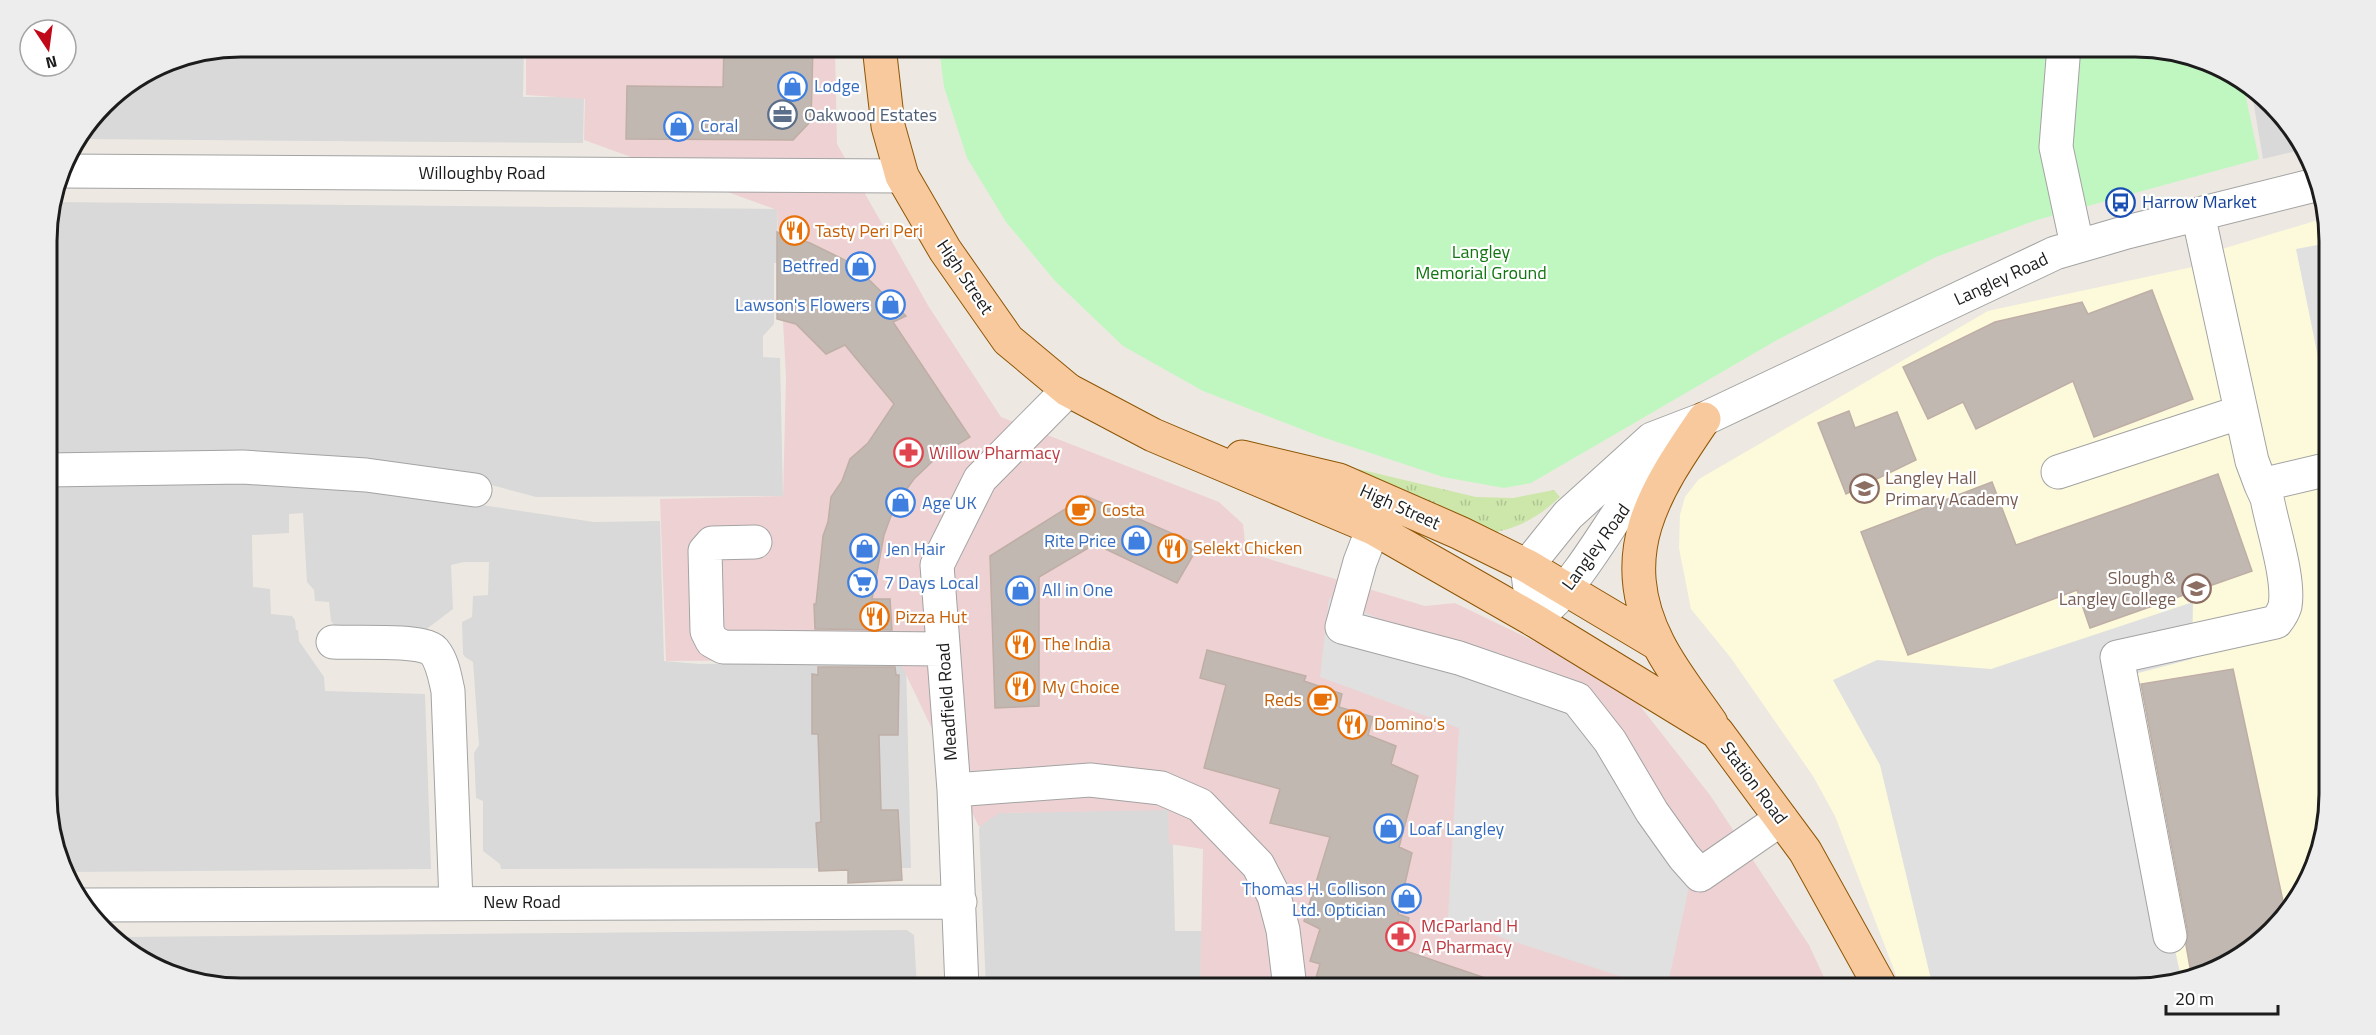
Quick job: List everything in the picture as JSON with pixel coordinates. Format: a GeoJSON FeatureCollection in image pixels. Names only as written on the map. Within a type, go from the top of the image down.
{"type":"FeatureCollection","features":[{"type":"Feature","properties":{"kind":"main road","name":"High Street"},"geometry":{"type":"LineString","coordinates":[[880,57],[888,126],[903,176],[945,250],[1008,340],[1068,390],[1153,435],[1373,528],[1534,620]]}},
{"type":"Feature","properties":{"kind":"main road"},"geometry":{"type":"LineString","coordinates":[[1704,419],[1668,472],[1650,508],[1639,549],[1637,571],[1647,617],[1658,644],[1717,732]]}},
{"type":"Feature","properties":{"kind":"main road","name":"High Street"},"geometry":{"type":"LineString","coordinates":[[1153,435],[1338,480],[1460,533],[1527,566],[1566,590]]}},
{"type":"Feature","properties":{"kind":"main road"},"geometry":{"type":"LineString","coordinates":[[1566,590],[1658,644]]}},
{"type":"Feature","properties":{"kind":"main road","name":"Station Road"},"geometry":{"type":"LineString","coordinates":[[1534,620],[1717,732],[1805,851],[1875,978]]}},
{"type":"Feature","properties":{"kind":"street"},"geometry":{"type":"LineString","coordinates":[[2063,57],[2056,147],[2077,245]]}},
{"type":"Feature","properties":{"kind":"street","name":"Willoughby Road"},"geometry":{"type":"LineString","coordinates":[[71,171],[903,176]]}},
{"type":"Feature","properties":{"kind":"street","name":"Langley Road"},"geometry":{"type":"LineString","coordinates":[[1527,566],[1568,514],[1652,439],[1704,419],[2077,245],[2310,185]]}},
{"type":"Feature","properties":{"kind":"street"},"geometry":{"type":"LineString","coordinates":[[2170,936],[2117,657],[2276,622],[2283,614],[2285,603],[2285,585],[2267,498],[2252,461],[2198,214]]}},
{"type":"Feature","properties":{"kind":"street","name":"Meadfield Road"},"geometry":{"type":"LineString","coordinates":[[962,978],[954,790],[937,565],[980,479],[1068,390]]}},
{"type":"Feature","properties":{"kind":"street"},"geometry":{"type":"LineString","coordinates":[[2058,472],[2241,412]]}},
{"type":"Feature","properties":{"kind":"street","name":"Langley Road"},"geometry":{"type":"LineString","coordinates":[[1534,620],[1566,590],[1598,542],[1663,454],[1704,419]]}},
{"type":"Feature","properties":{"kind":"street"},"geometry":{"type":"LineString","coordinates":[[57,470],[243,467],[366,475],[475,490]]}},
{"type":"Feature","properties":{"kind":"street"},"geometry":{"type":"LineString","coordinates":[[2262,484],[2319,471]]}},
{"type":"Feature","properties":{"kind":"street"},"geometry":{"type":"LineString","coordinates":[[1373,528],[1360,562],[1342,627],[1459,658],[1577,699],[1610,741],[1652,812],[1684,857],[1701,875],[1781,819]]}},
{"type":"Feature","properties":{"kind":"street"},"geometry":{"type":"LineString","coordinates":[[755,542],[711,543],[705,551],[707,631],[712,640],[723,647],[943,649]]}},
{"type":"Feature","properties":{"kind":"street"},"geometry":{"type":"LineString","coordinates":[[1527,566],[1534,620]]}},
{"type":"Feature","properties":{"kind":"street"},"geometry":{"type":"LineString","coordinates":[[333,642],[419,644],[433,650],[440,662],[448,691],[456,902]]}},
{"type":"Feature","properties":{"kind":"street"},"geometry":{"type":"LineString","coordinates":[[954,790],[1090,780],[1161,788],[1200,805],[1258,865],[1274,896],[1283,930],[1289,978]]}},
{"type":"Feature","properties":{"kind":"street","name":"New Road"},"geometry":{"type":"LineString","coordinates":[[94,905],[960,902]]}},
{"type":"Feature","properties":{"kind":"shaded area"},"geometry":{"type":"Polygon","coordinates":[[[229,57],[524,57],[523,97],[584,97],[583,143],[88,139],[103,120],[139,88],[171,71],[194,63],[229,57]]]}},
{"type":"Feature","properties":{"kind":"shaded area"},"geometry":{"type":"Polygon","coordinates":[[[526,57],[835,57],[837,144],[929,307],[1001,417],[1219,502],[1243,524],[1246,552],[1425,606],[1455,603],[1563,655],[1637,702],[1710,795],[1809,945],[1824,978],[1200,978],[1203,849],[1169,844],[1168,810],[999,813],[979,827],[899,660],[666,661],[660,499],[783,496],[786,377],[777,210],[584,140],[585,99],[526,95],[526,57]]]}},
{"type":"Feature","properties":{"kind":"shaded area"},"geometry":{"type":"Polygon","coordinates":[[[2253,100],[2281,129],[2295,151],[2263,159],[2253,100]]]}},
{"type":"Feature","properties":{"kind":"shaded area"},"geometry":{"type":"Polygon","coordinates":[[[62,202],[777,209],[778,263],[774,263],[774,324],[763,336],[763,357],[780,358],[783,496],[536,497],[484,483],[57,459],[57,229],[62,202]]]}},
{"type":"Feature","properties":{"kind":"shaded area","name":"Slough & Langley College"},"geometry":{"type":"Polygon","coordinates":[[[2317,220],[2319,794],[2313,841],[2305,864],[2288,896],[2256,932],[2237,947],[2194,968],[2147,978],[1897,978],[1835,816],[1813,776],[1731,658],[1691,609],[1679,548],[1680,515],[1685,497],[1699,479],[1988,311],[2202,265],[2196,257],[2317,220]]]}},
{"type":"Feature","properties":{"kind":"shaded area"},"geometry":{"type":"Polygon","coordinates":[[[2319,245],[2319,362],[2296,249],[2319,245]]]}},
{"type":"Feature","properties":{"kind":"shaded area"},"geometry":{"type":"Polygon","coordinates":[[[57,478],[302,484],[462,502],[594,522],[660,521],[664,661],[699,664],[906,662],[911,868],[501,869],[500,864],[483,851],[483,801],[476,798],[474,753],[479,745],[473,662],[463,654],[462,622],[472,617],[473,596],[488,595],[489,562],[464,562],[451,565],[453,609],[424,631],[335,626],[331,621],[329,602],[315,601],[314,590],[307,582],[303,513],[289,514],[289,533],[252,535],[253,587],[270,589],[271,614],[292,616],[295,620],[299,641],[324,677],[325,691],[425,694],[431,869],[75,872],[63,841],[57,794],[57,478]]]}},
{"type":"Feature","properties":{"kind":"shaded area"},"geometry":{"type":"Polygon","coordinates":[[[1329,598],[1611,714],[1696,855],[1669,978],[1625,978],[1448,920],[1459,728],[1320,677],[1329,598]]]}},
{"type":"Feature","properties":{"kind":"shaded area"},"geometry":{"type":"Polygon","coordinates":[[[2193,602],[2192,659],[2115,679],[2115,734],[2133,816],[2145,815],[2180,972],[2147,978],[1931,978],[1880,765],[1833,680],[1877,660],[1991,669],[2193,602]]]}},
{"type":"Feature","properties":{"kind":"shaded area"},"geometry":{"type":"Polygon","coordinates":[[[1172,809],[1175,931],[1206,931],[1204,978],[986,978],[979,829],[984,819],[992,813],[1172,809]]]}},
{"type":"Feature","properties":{"kind":"shaded area"},"geometry":{"type":"Polygon","coordinates":[[[907,930],[914,935],[916,978],[241,978],[194,972],[171,964],[149,953],[126,937],[907,930]]]}},
{"type":"Feature","properties":{"kind":"green space","name":"Langley Memorial Ground"},"geometry":{"type":"Polygon","coordinates":[[[940,57],[2135,57],[2182,63],[2205,71],[2245,94],[2259,159],[2037,220],[1936,257],[1777,340],[1531,483],[1504,488],[1443,477],[1319,436],[1203,391],[1123,346],[1055,281],[1006,222],[967,158],[944,87],[940,57]]]}},
{"type":"Feature","properties":{"kind":"green space"},"geometry":{"type":"Polygon","coordinates":[[[1358,469],[1476,497],[1513,498],[1554,490],[1560,497],[1544,511],[1517,526],[1487,533],[1356,474],[1358,469]]]}},
{"type":"Feature","properties":{"kind":"building"},"geometry":{"type":"Polygon","coordinates":[[[724,57],[813,57],[811,121],[793,140],[626,139],[627,86],[723,87],[724,57]]]}},
{"type":"Feature","properties":{"kind":"building"},"geometry":{"type":"Polygon","coordinates":[[[777,232],[810,243],[853,264],[906,316],[893,322],[970,437],[937,457],[914,479],[895,505],[884,535],[872,599],[890,599],[892,630],[815,629],[814,604],[816,604],[823,536],[828,522],[831,497],[842,481],[850,459],[868,443],[894,404],[845,345],[826,354],[796,324],[777,319],[777,232]]]}},
{"type":"Feature","properties":{"kind":"building"},"geometry":{"type":"Polygon","coordinates":[[[2152,290],[2193,399],[2094,437],[2073,381],[1976,429],[1963,402],[1928,419],[1903,367],[1995,322],[2082,302],[2088,314],[2152,290]]]}},
{"type":"Feature","properties":{"kind":"building"},"geometry":{"type":"Polygon","coordinates":[[[1849,411],[1855,428],[1897,412],[1916,460],[1846,494],[1818,423],[1849,411]]]}},
{"type":"Feature","properties":{"kind":"building"},"geometry":{"type":"Polygon","coordinates":[[[2218,474],[2252,571],[2090,628],[2077,590],[1908,655],[1861,532],[1992,482],[2016,545],[2218,474]]]}},
{"type":"Feature","properties":{"kind":"building"},"geometry":{"type":"Polygon","coordinates":[[[1086,496],[1199,545],[1177,583],[1095,544],[1039,577],[1039,706],[995,708],[990,556],[1086,496]]]}},
{"type":"Feature","properties":{"kind":"building"},"geometry":{"type":"Polygon","coordinates":[[[1207,650],[1306,676],[1304,681],[1342,694],[1339,707],[1373,717],[1368,735],[1396,746],[1391,764],[1418,776],[1399,847],[1412,853],[1398,914],[1409,918],[1400,949],[1485,978],[1316,978],[1320,964],[1310,961],[1320,929],[1304,921],[1330,837],[1270,823],[1280,789],[1204,768],[1226,685],[1200,678],[1207,650]]]}},
{"type":"Feature","properties":{"kind":"building"},"geometry":{"type":"Polygon","coordinates":[[[818,667],[895,667],[896,675],[899,675],[898,735],[879,735],[881,810],[898,810],[902,880],[848,883],[848,870],[819,871],[816,823],[821,822],[818,734],[812,734],[812,674],[818,675],[818,667]]]}},
{"type":"Feature","properties":{"kind":"building"},"geometry":{"type":"Polygon","coordinates":[[[2233,669],[2283,902],[2256,932],[2237,947],[2216,959],[2190,969],[2186,945],[2188,933],[2141,684],[2233,669]]]}},
{"type":"Feature","properties":{"kind":"place","name":"Lodge"},"geometry":{"type":"Point","coordinates":[793,86]}},
{"type":"Feature","properties":{"kind":"place","name":"Oakwood Estates"},"geometry":{"type":"Point","coordinates":[783,115]}},
{"type":"Feature","properties":{"kind":"place","name":"Coral"},"geometry":{"type":"Point","coordinates":[679,126]}},
{"type":"Feature","properties":{"kind":"place","name":"Harrow Market"},"geometry":{"type":"Point","coordinates":[2121,202]}},
{"type":"Feature","properties":{"kind":"place","name":"Tasty Peri Peri"},"geometry":{"type":"Point","coordinates":[794,231]}},
{"type":"Feature","properties":{"kind":"place","name":"Betfred"},"geometry":{"type":"Point","coordinates":[860,266]}},
{"type":"Feature","properties":{"kind":"place","name":"Lawson's Flowers"},"geometry":{"type":"Point","coordinates":[891,305]}},
{"type":"Feature","properties":{"kind":"place","name":"Willow Pharmacy"},"geometry":{"type":"Point","coordinates":[908,453]}},
{"type":"Feature","properties":{"kind":"place","name":"Langley Hall Primary Academy"},"geometry":{"type":"Point","coordinates":[1864,488]}},
{"type":"Feature","properties":{"kind":"place","name":"Age UK"},"geometry":{"type":"Point","coordinates":[901,503]}},
{"type":"Feature","properties":{"kind":"place","name":"Costa"},"geometry":{"type":"Point","coordinates":[1081,510]}},
{"type":"Feature","properties":{"kind":"place","name":"Rite Price"},"geometry":{"type":"Point","coordinates":[1137,541]}},
{"type":"Feature","properties":{"kind":"place","name":"Selekt Chicken"},"geometry":{"type":"Point","coordinates":[1172,548]}},
{"type":"Feature","properties":{"kind":"place","name":"Jen Hair"},"geometry":{"type":"Point","coordinates":[865,549]}},
{"type":"Feature","properties":{"kind":"place","name":"7 Days Local"},"geometry":{"type":"Point","coordinates":[863,583]}},
{"type":"Feature","properties":{"kind":"place","name":"Slough & Langley College"},"geometry":{"type":"Point","coordinates":[2197,588]}},
{"type":"Feature","properties":{"kind":"place","name":"All in One"},"geometry":{"type":"Point","coordinates":[1021,590]}},
{"type":"Feature","properties":{"kind":"place","name":"Pizza Hut"},"geometry":{"type":"Point","coordinates":[874,617]}},
{"type":"Feature","properties":{"kind":"place","name":"The India"},"geometry":{"type":"Point","coordinates":[1021,644]}},
{"type":"Feature","properties":{"kind":"place","name":"My Choice"},"geometry":{"type":"Point","coordinates":[1021,687]}},
{"type":"Feature","properties":{"kind":"place","name":"Reds"},"geometry":{"type":"Point","coordinates":[1323,700]}},
{"type":"Feature","properties":{"kind":"place","name":"Domino's"},"geometry":{"type":"Point","coordinates":[1353,724]}},
{"type":"Feature","properties":{"kind":"place","name":"Loaf Langley"},"geometry":{"type":"Point","coordinates":[1388,829]}},
{"type":"Feature","properties":{"kind":"place","name":"Thomas H. Collison Ltd. Optician"},"geometry":{"type":"Point","coordinates":[1407,899]}},
{"type":"Feature","properties":{"kind":"place","name":"McParland H A Pharmacy"},"geometry":{"type":"Point","coordinates":[1400,936]}}]}
